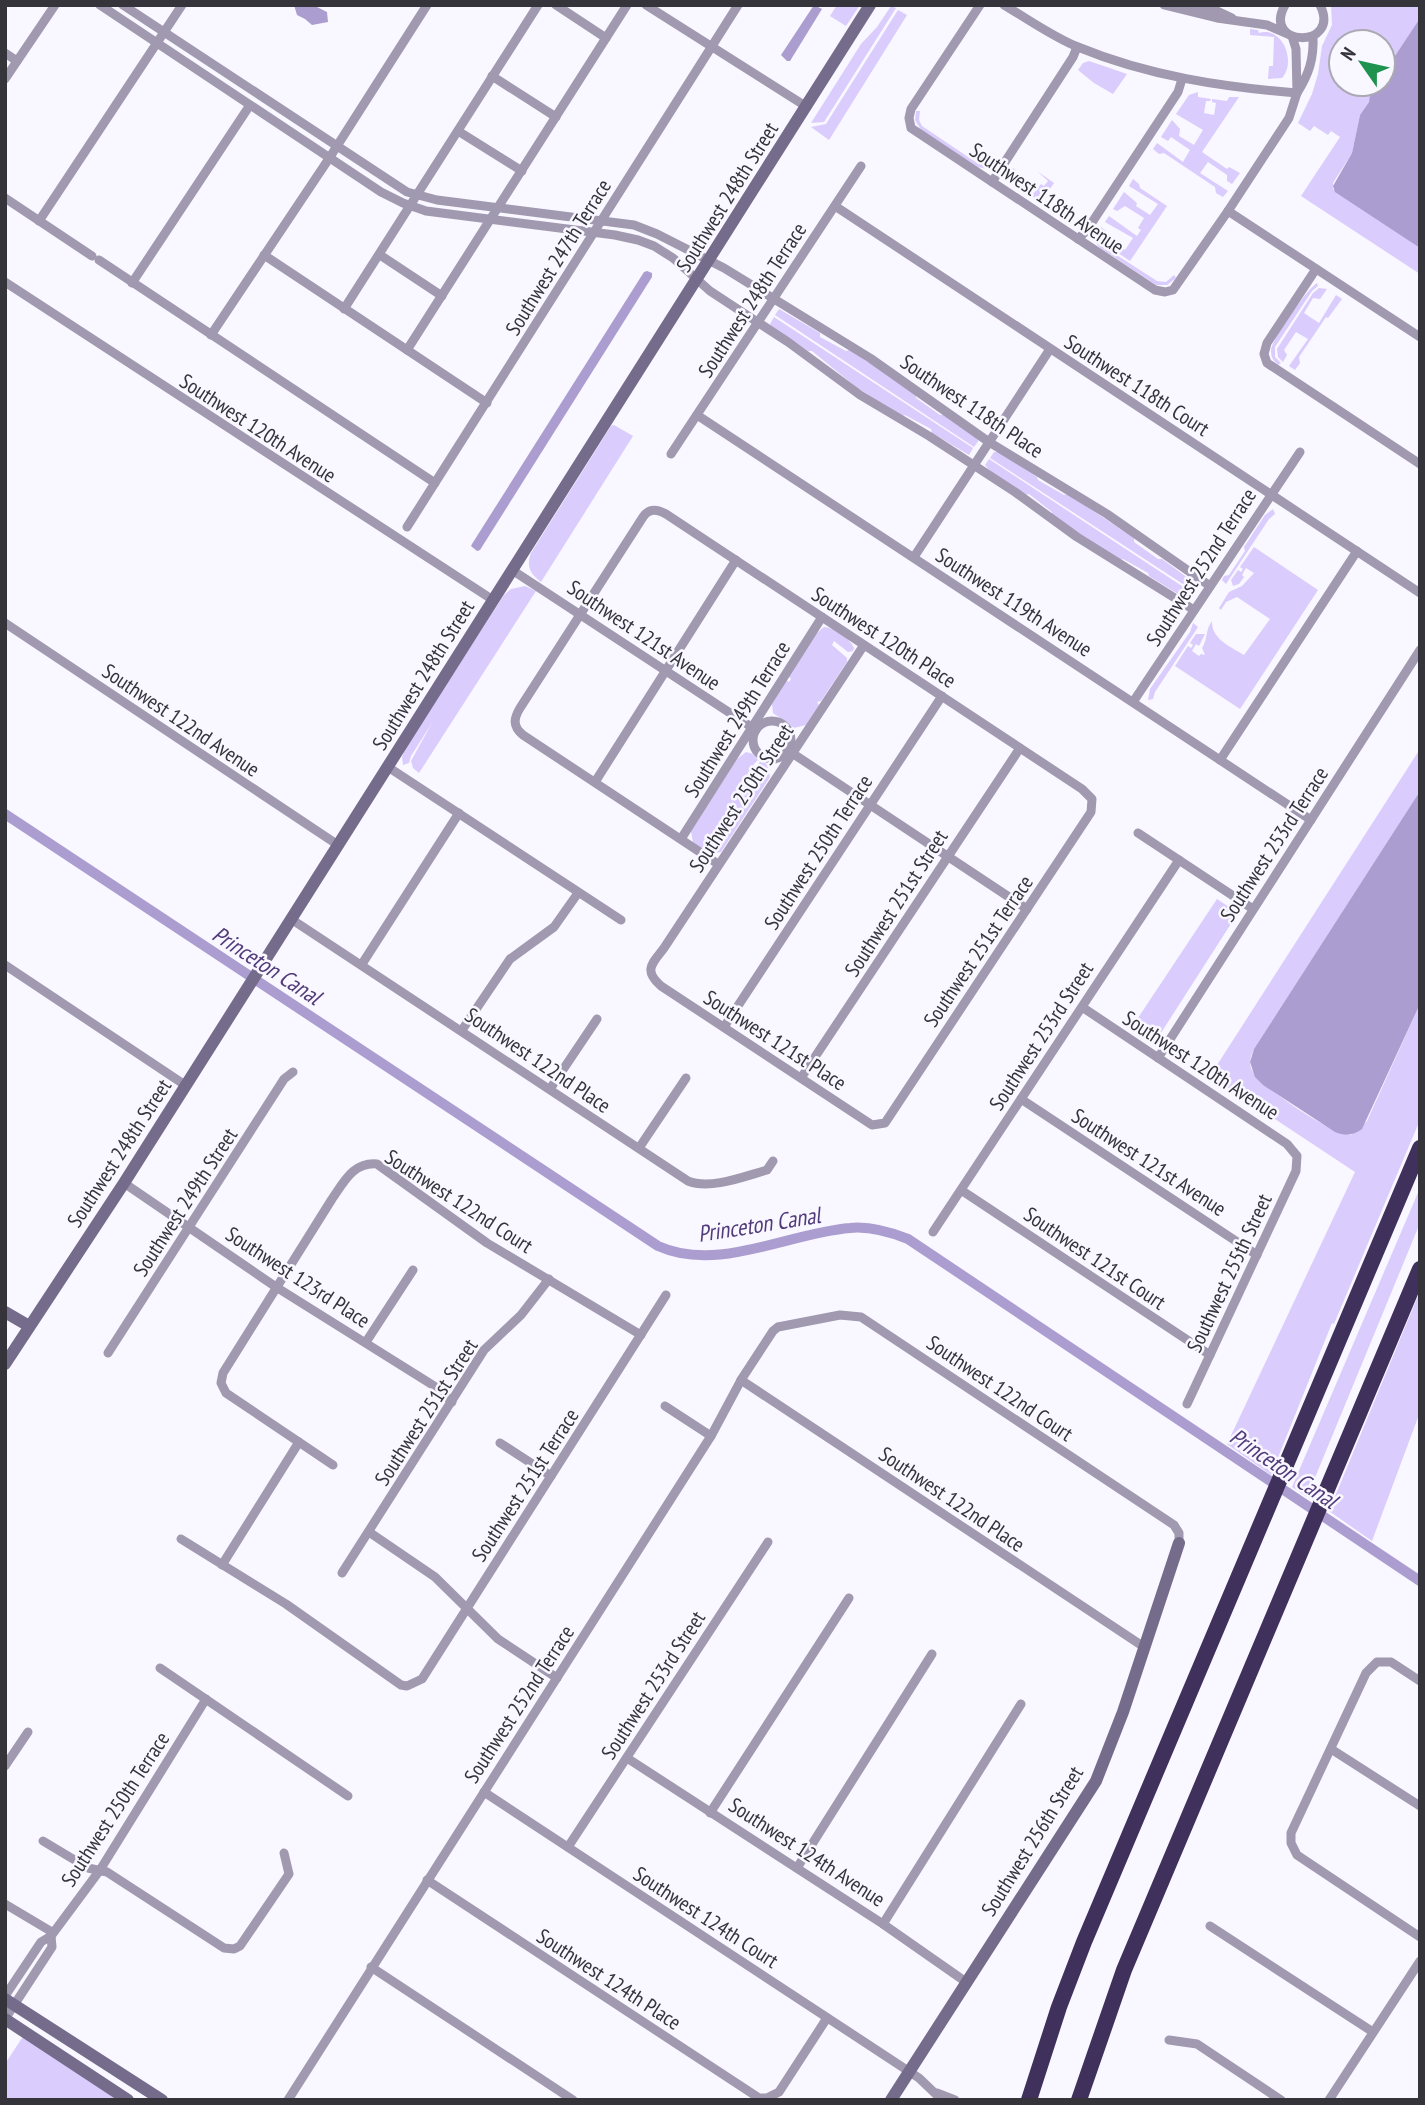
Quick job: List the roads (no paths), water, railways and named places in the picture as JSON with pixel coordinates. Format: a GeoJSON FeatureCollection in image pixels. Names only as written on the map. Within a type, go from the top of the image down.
{"type":"FeatureCollection","features":[{"type":"Feature","properties":{"kind":"highway"},"geometry":{"type":"LineString","coordinates":[[1029,2100],[1059,2007],[1084,1942],[1420,1148]]}},
{"type":"Feature","properties":{"kind":"highway"},"geometry":{"type":"LineString","coordinates":[[1079,2100],[1125,1970],[1420,1269]]}},
{"type":"Feature","properties":{"kind":"street"},"geometry":{"type":"LineString","coordinates":[[5,79],[55,5]]}},
{"type":"Feature","properties":{"kind":"street"},"geometry":{"type":"LineString","coordinates":[[100,5],[388,196],[435,212],[623,236],[646,243],[673,258],[710,291],[874,404],[974,465],[1066,530],[1194,610]]}},
{"type":"Feature","properties":{"kind":"street"},"geometry":{"type":"LineString","coordinates":[[123,5],[336,147],[393,184],[417,196]]}},
{"type":"Feature","properties":{"kind":"street"},"geometry":{"type":"LineString","coordinates":[[39,221],[182,5]]}},
{"type":"Feature","properties":{"kind":"street"},"geometry":{"type":"LineString","coordinates":[[211,335],[330,158],[427,5]]}},
{"type":"Feature","properties":{"kind":"street"},"geometry":{"type":"LineString","coordinates":[[344,309],[538,5]]}},
{"type":"Feature","properties":{"kind":"street"},"geometry":{"type":"LineString","coordinates":[[556,5],[606,38]]}},
{"type":"Feature","properties":{"kind":"street"},"geometry":{"type":"LineString","coordinates":[[407,350],[627,5]]}},
{"type":"Feature","properties":{"kind":"street"},"geometry":{"type":"LineString","coordinates":[[646,5],[807,107]]}},
{"type":"Feature","properties":{"kind":"street","name":"Southwest 247th Terrace"},"geometry":{"type":"LineString","coordinates":[[407,527],[738,5]]}},
{"type":"Feature","properties":{"kind":"street","name":"Southwest 248th Street"},"geometry":{"type":"LineString","coordinates":[[5,1363],[124,1183],[243,991],[698,280],[870,5]]}},
{"type":"Feature","properties":{"kind":"street","name":"Southwest 118th Avenue"},"geometry":{"type":"LineString","coordinates":[[980,5],[912,108],[909,123],[917,133],[1161,292],[1171,291],[1178,285],[1228,211]]}},
{"type":"Feature","properties":{"kind":"street"},"geometry":{"type":"LineString","coordinates":[[1004,5],[1077,47],[1182,79],[1297,93]]}},
{"type":"Feature","properties":{"kind":"street"},"geometry":{"type":"LineString","coordinates":[[1164,5],[1270,26],[1300,39],[1313,36],[1320,30],[1323,22],[1320,5]]}},
{"type":"Feature","properties":{"kind":"street"},"geometry":{"type":"LineString","coordinates":[[1285,5],[1281,22],[1296,49],[1297,93]]}},
{"type":"Feature","properties":{"kind":"street"},"geometry":{"type":"LineString","coordinates":[[1198,6],[1220,11],[1234,21]]}},
{"type":"Feature","properties":{"kind":"street"},"geometry":{"type":"LineString","coordinates":[[1313,36],[1314,54],[1309,75],[1297,93],[1289,118],[1228,211],[1420,337]]}},
{"type":"Feature","properties":{"kind":"street"},"geometry":{"type":"LineString","coordinates":[[992,182],[1077,47]]}},
{"type":"Feature","properties":{"kind":"street"},"geometry":{"type":"LineString","coordinates":[[5,53],[18,61]]}},
{"type":"Feature","properties":{"kind":"street"},"geometry":{"type":"LineString","coordinates":[[492,76],[556,117]]}},
{"type":"Feature","properties":{"kind":"street"},"geometry":{"type":"LineString","coordinates":[[1078,239],[1087,230],[1178,92],[1182,79]]}},
{"type":"Feature","properties":{"kind":"street"},"geometry":{"type":"LineString","coordinates":[[132,283],[250,105]]}},
{"type":"Feature","properties":{"kind":"street"},"geometry":{"type":"LineString","coordinates":[[458,131],[522,172]]}},
{"type":"Feature","properties":{"kind":"street","name":"Southwest 248th Terrace"},"geometry":{"type":"LineString","coordinates":[[671,454],[861,166]]}},
{"type":"Feature","properties":{"kind":"street","name":"Southwest 118th Place"},"geometry":{"type":"LineString","coordinates":[[417,196],[603,220],[646,229],[709,261],[880,364],[989,442],[1107,514],[1210,586]]}},
{"type":"Feature","properties":{"kind":"street"},"geometry":{"type":"LineString","coordinates":[[5,198],[435,483]]}},
{"type":"Feature","properties":{"kind":"street","name":"Southwest 118th Court"},"geometry":{"type":"LineString","coordinates":[[835,206],[1420,593]]}},
{"type":"Feature","properties":{"kind":"street"},"geometry":{"type":"LineString","coordinates":[[380,254],[442,296]]}},
{"type":"Feature","properties":{"kind":"street"},"geometry":{"type":"LineString","coordinates":[[264,255],[487,403]]}},
{"type":"Feature","properties":{"kind":"street"},"geometry":{"type":"LineString","coordinates":[[1316,269],[1268,341],[1264,355],[1267,363],[1420,464]]}},
{"type":"Feature","properties":{"kind":"street","name":"Southwest 120th Avenue"},"geometry":{"type":"LineString","coordinates":[[5,282],[493,600]]}},
{"type":"Feature","properties":{"kind":"street"},"geometry":{"type":"LineString","coordinates":[[914,557],[1050,349]]}},
{"type":"Feature","properties":{"kind":"street","name":"Southwest 119th Avenue"},"geometry":{"type":"LineString","coordinates":[[697,415],[1311,820]]}},
{"type":"Feature","properties":{"kind":"street","name":"Southwest 252nd Terrace"},"geometry":{"type":"LineString","coordinates":[[1133,702],[1300,452]]}},
{"type":"Feature","properties":{"kind":"street","name":"Southwest 120th Place"},"geometry":{"type":"LineString","coordinates":[[580,614],[643,517],[648,511],[656,510],[736,560],[1092,797]]}},
{"type":"Feature","properties":{"kind":"street"},"geometry":{"type":"LineString","coordinates":[[1220,760],[1357,551]]}},
{"type":"Feature","properties":{"kind":"street"},"geometry":{"type":"LineString","coordinates":[[595,782],[736,560]]}},
{"type":"Feature","properties":{"kind":"street","name":"Southwest 121st Avenue"},"geometry":{"type":"LineString","coordinates":[[513,570],[754,729]]}},
{"type":"Feature","properties":{"kind":"street"},"geometry":{"type":"LineString","coordinates":[[580,614],[516,715],[515,726],[523,734],[718,864]]}},
{"type":"Feature","properties":{"kind":"street","name":"Southwest 249th Terrace"},"geometry":{"type":"LineString","coordinates":[[681,839],[754,729],[822,617]]}},
{"type":"Feature","properties":{"kind":"street","name":"Southwest 122nd Avenue"},"geometry":{"type":"LineString","coordinates":[[5,623],[338,845]]}},
{"type":"Feature","properties":{"kind":"street","name":"Southwest 250th Street"},"geometry":{"type":"LineString","coordinates":[[650,972],[653,962],[790,752],[864,645]]}},
{"type":"Feature","properties":{"kind":"street","name":"Southwest 253rd Terrace"},"geometry":{"type":"LineString","coordinates":[[1158,1058],[1420,650]]}},
{"type":"Feature","properties":{"kind":"street","name":"Southwest 250th Terrace"},"geometry":{"type":"LineString","coordinates":[[724,1027],[942,696]]}},
{"type":"Feature","properties":{"kind":"street"},"geometry":{"type":"LineString","coordinates":[[769,721],[780,723],[787,728],[790,735],[790,752],[773,759],[762,756],[753,745],[754,729],[769,721]]}},
{"type":"Feature","properties":{"kind":"street","name":"Southwest 251st Street"},"geometry":{"type":"LineString","coordinates":[[801,1079],[1020,748]]}},
{"type":"Feature","properties":{"kind":"street"},"geometry":{"type":"LineString","coordinates":[[790,752],[1027,909]]}},
{"type":"Feature","properties":{"kind":"street"},"geometry":{"type":"LineString","coordinates":[[388,767],[621,920]]}},
{"type":"Feature","properties":{"kind":"street","name":"Southwest 251st Terrace"},"geometry":{"type":"LineString","coordinates":[[886,1122],[1092,810],[1092,797]]}},
{"type":"Feature","properties":{"kind":"street"},"geometry":{"type":"LineString","coordinates":[[362,964],[459,813]]}},
{"type":"Feature","properties":{"kind":"street"},"geometry":{"type":"LineString","coordinates":[[1138,833],[1253,909]]}},
{"type":"Feature","properties":{"kind":"street","name":"Southwest 253rd Street"},"geometry":{"type":"LineString","coordinates":[[933,1232],[1179,860]]}},
{"type":"Feature","properties":{"kind":"street"},"geometry":{"type":"LineString","coordinates":[[462,1030],[510,959],[554,927],[578,893]]}},
{"type":"Feature","properties":{"kind":"street","name":"Southwest 122nd Place"},"geometry":{"type":"LineString","coordinates":[[291,919],[685,1180],[701,1185],[767,1170],[773,1161]]}},
{"type":"Feature","properties":{"kind":"street"},"geometry":{"type":"LineString","coordinates":[[5,965],[186,1085]]}},
{"type":"Feature","properties":{"kind":"street","name":"Southwest 121st Place"},"geometry":{"type":"LineString","coordinates":[[650,972],[661,986],[872,1125],[886,1122]]}},
{"type":"Feature","properties":{"kind":"street","name":"Southwest 120th Avenue"},"geometry":{"type":"LineString","coordinates":[[1082,1007],[1287,1143],[1297,1156]]}},
{"type":"Feature","properties":{"kind":"street"},"geometry":{"type":"LineString","coordinates":[[550,1089],[597,1019]]}},
{"type":"Feature","properties":{"kind":"street","name":"Southwest 249th Street"},"geometry":{"type":"LineString","coordinates":[[108,1353],[284,1079],[293,1072]]}},
{"type":"Feature","properties":{"kind":"street"},"geometry":{"type":"LineString","coordinates":[[639,1148],[686,1078]]}},
{"type":"Feature","properties":{"kind":"street","name":"Southwest 121st Avenue"},"geometry":{"type":"LineString","coordinates":[[1021,1099],[1257,1255]]}},
{"type":"Feature","properties":{"kind":"street","name":"Southwest 255th Street"},"geometry":{"type":"LineString","coordinates":[[1187,1404],[1296,1171],[1297,1156]]}},
{"type":"Feature","properties":{"kind":"street","name":"Southwest 122nd Court"},"geometry":{"type":"LineString","coordinates":[[276,1287],[350,1173],[366,1163],[377,1164],[487,1243],[641,1335]]}},
{"type":"Feature","properties":{"kind":"street","name":"Southwest 123rd Place"},"geometry":{"type":"LineString","coordinates":[[124,1183],[276,1287],[439,1389],[452,1402]]}},
{"type":"Feature","properties":{"kind":"street","name":"Southwest 121st Court"},"geometry":{"type":"LineString","coordinates":[[961,1190],[1210,1355]]}},
{"type":"Feature","properties":{"kind":"street"},"geometry":{"type":"LineString","coordinates":[[366,1342],[413,1270]]}},
{"type":"Feature","properties":{"kind":"street","name":"Southwest 251st Street"},"geometry":{"type":"LineString","coordinates":[[342,1573],[484,1350],[521,1315],[550,1279]]}},
{"type":"Feature","properties":{"kind":"street"},"geometry":{"type":"LineString","coordinates":[[276,1287],[223,1373],[222,1383],[226,1394],[333,1465]]}},
{"type":"Feature","properties":{"kind":"street","name":"Southwest 251st Terrace"},"geometry":{"type":"LineString","coordinates":[[222,1565],[286,1604],[401,1685],[407,1686],[422,1679],[666,1296]]}},
{"type":"Feature","properties":{"kind":"street"},"geometry":{"type":"LineString","coordinates":[[5,1311],[29,1326]]}},
{"type":"Feature","properties":{"kind":"street","name":"Southwest 122nd Court"},"geometry":{"type":"LineString","coordinates":[[778,1327],[841,1315],[861,1317],[1174,1525],[1179,1533],[1179,1543]]}},
{"type":"Feature","properties":{"kind":"street","name":"Southwest 252nd Terrace"},"geometry":{"type":"LineString","coordinates":[[288,2100],[711,1436],[766,1339],[778,1327]]}},
{"type":"Feature","properties":{"kind":"street","name":"Southwest 122nd Place"},"geometry":{"type":"LineString","coordinates":[[741,1380],[1144,1647]]}},
{"type":"Feature","properties":{"kind":"street"},"geometry":{"type":"LineString","coordinates":[[665,1406],[711,1436]]}},
{"type":"Feature","properties":{"kind":"street"},"geometry":{"type":"LineString","coordinates":[[181,1539],[222,1565],[299,1442]]}},
{"type":"Feature","properties":{"kind":"street"},"geometry":{"type":"LineString","coordinates":[[500,1443],[551,1476]]}},
{"type":"Feature","properties":{"kind":"street"},"geometry":{"type":"LineString","coordinates":[[369,1532],[435,1577],[498,1639],[557,1678]]}},
{"type":"Feature","properties":{"kind":"street","name":"Southwest 253rd Street"},"geometry":{"type":"LineString","coordinates":[[568,1847],[768,1542]]}},
{"type":"Feature","properties":{"kind":"street","name":"Southwest 256th Street"},"geometry":{"type":"LineString","coordinates":[[891,2100],[1096,1780],[1179,1543]]}},
{"type":"Feature","properties":{"kind":"street"},"geometry":{"type":"LineString","coordinates":[[710,1813],[849,1598]]}},
{"type":"Feature","properties":{"kind":"street"},"geometry":{"type":"LineString","coordinates":[[797,1868],[932,1654]]}},
{"type":"Feature","properties":{"kind":"street"},"geometry":{"type":"LineString","coordinates":[[1420,1681],[1391,1662],[1377,1662],[1366,1673],[1291,1833],[1291,1843],[1297,1855],[1420,1937]]}},
{"type":"Feature","properties":{"kind":"street"},"geometry":{"type":"LineString","coordinates":[[160,1668],[348,1796]]}},
{"type":"Feature","properties":{"kind":"street","name":"Southwest 250th Terrace"},"geometry":{"type":"LineString","coordinates":[[5,2019],[8,2000],[52,1947],[52,1934],[100,1870],[206,1699]]}},
{"type":"Feature","properties":{"kind":"street"},"geometry":{"type":"LineString","coordinates":[[883,1924],[1021,1703]]}},
{"type":"Feature","properties":{"kind":"street"},"geometry":{"type":"LineString","coordinates":[[5,1766],[28,1732]]}},
{"type":"Feature","properties":{"kind":"street"},"geometry":{"type":"LineString","coordinates":[[1331,1749],[1420,1806]]}},
{"type":"Feature","properties":{"kind":"street","name":"Southwest 124th Avenue"},"geometry":{"type":"LineString","coordinates":[[627,1758],[883,1924],[966,1982]]}},
{"type":"Feature","properties":{"kind":"street","name":"Southwest 124th Court"},"geometry":{"type":"LineString","coordinates":[[484,1792],[909,2071],[940,2097],[955,2100]]}},
{"type":"Feature","properties":{"kind":"street"},"geometry":{"type":"LineString","coordinates":[[43,1841],[88,1868],[100,1870],[223,1948],[234,1950],[240,1946],[289,1874],[284,1853]]}},
{"type":"Feature","properties":{"kind":"street","name":"Southwest 124th Place"},"geometry":{"type":"LineString","coordinates":[[427,1880],[749,2093],[762,2098],[774,2095],[784,2085],[827,2018]]}},
{"type":"Feature","properties":{"kind":"street"},"geometry":{"type":"LineString","coordinates":[[5,1904],[52,1934]]}},
{"type":"Feature","properties":{"kind":"street"},"geometry":{"type":"LineString","coordinates":[[1210,1926],[1373,2032]]}},
{"type":"Feature","properties":{"kind":"street"},"geometry":{"type":"LineString","coordinates":[[1329,2100],[1420,1961]]}},
{"type":"Feature","properties":{"kind":"street"},"geometry":{"type":"LineString","coordinates":[[371,1968],[573,2100]]}},
{"type":"Feature","properties":{"kind":"street"},"geometry":{"type":"LineString","coordinates":[[8,2000],[162,2100]]}},
{"type":"Feature","properties":{"kind":"street"},"geometry":{"type":"LineString","coordinates":[[5,2019],[124,2097],[129,2078]]}},
{"type":"Feature","properties":{"kind":"street"},"geometry":{"type":"LineString","coordinates":[[1169,2040],[1197,2044],[1281,2100]]}},
{"type":"Feature","properties":{"kind":"waterway","name":"Princeton Canal"},"geometry":{"type":"LineString","coordinates":[[5,814],[658,1246],[681,1253],[729,1253],[826,1231],[857,1228],[879,1230],[908,1239],[1420,1581]]}}]}
